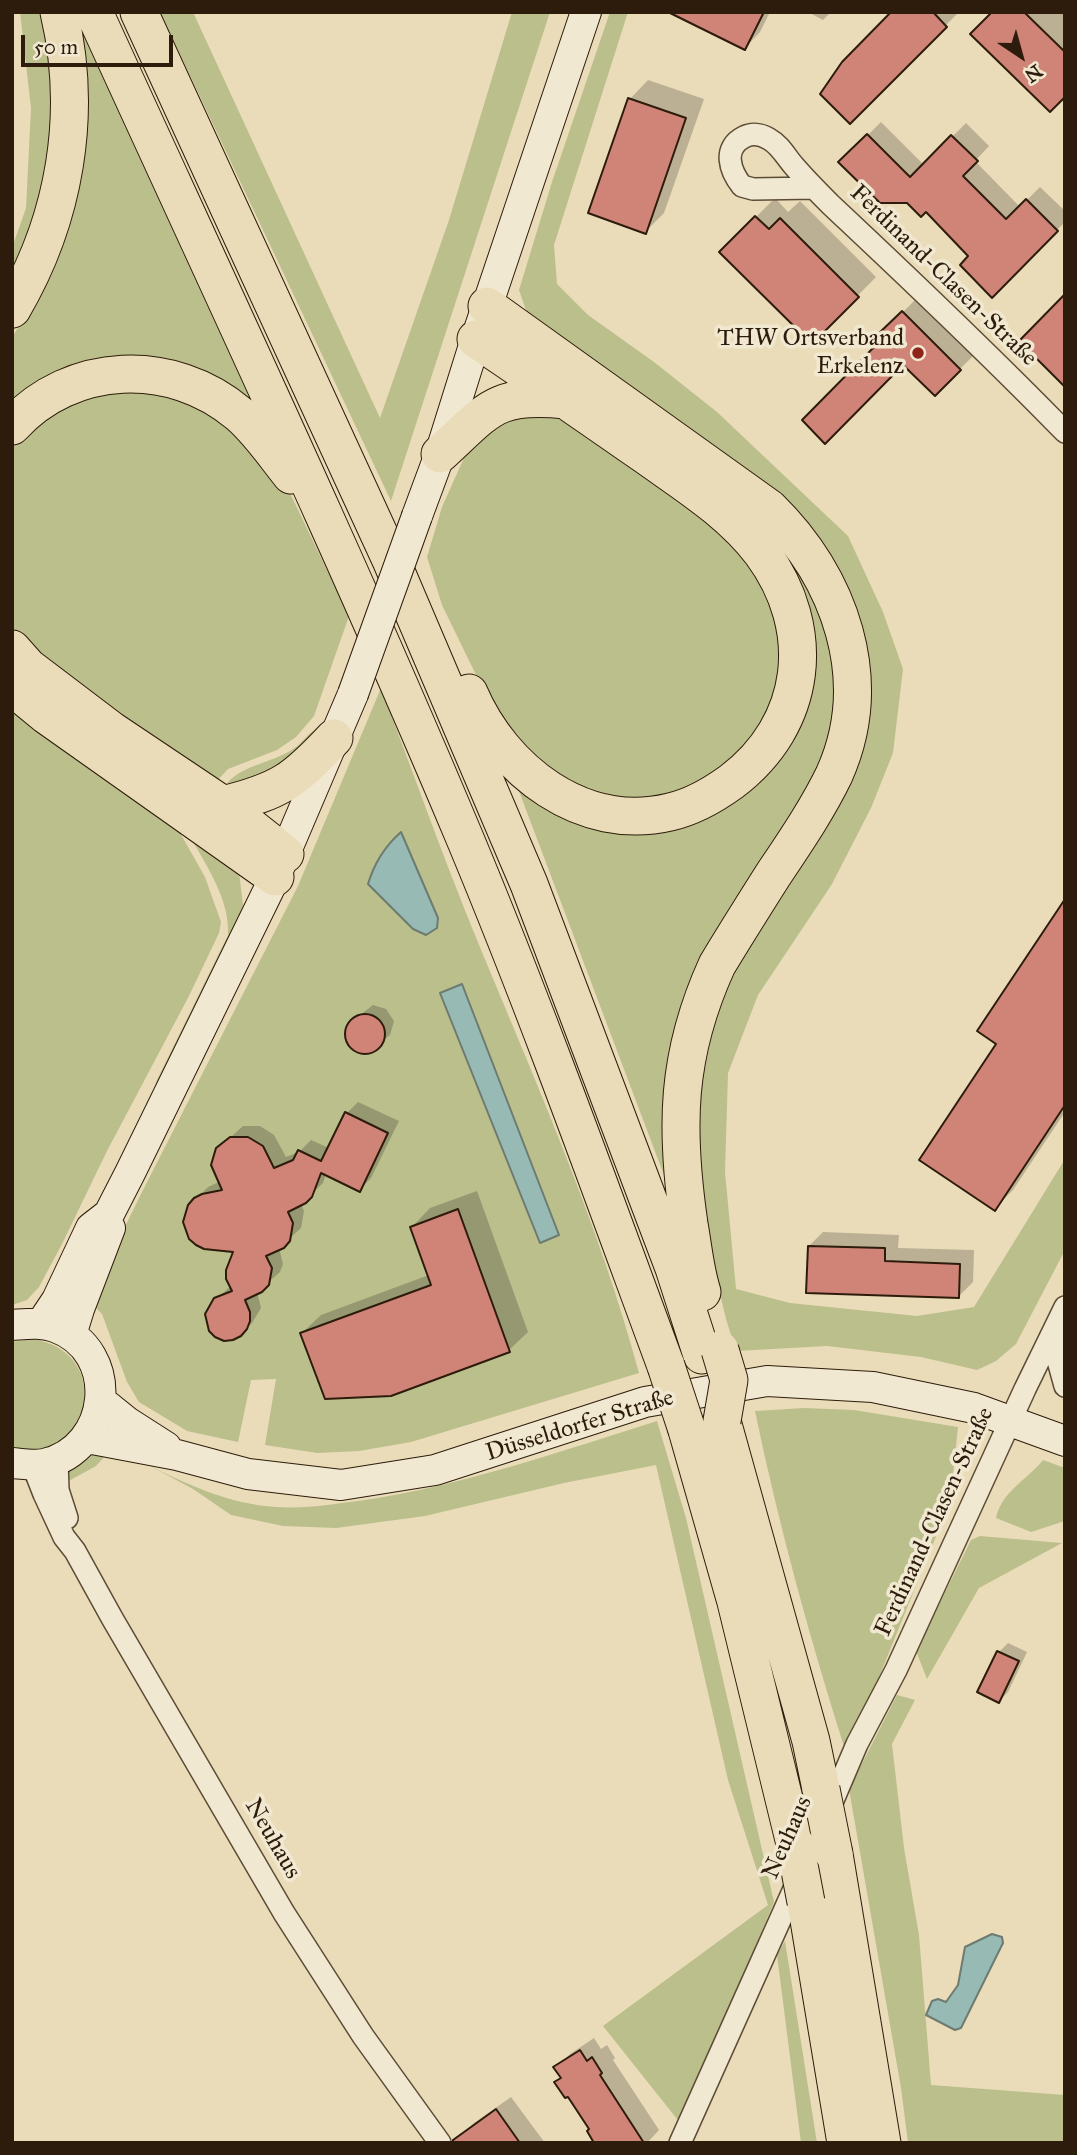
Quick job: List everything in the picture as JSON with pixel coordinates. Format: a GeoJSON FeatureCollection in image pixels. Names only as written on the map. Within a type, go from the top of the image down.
{"type":"FeatureCollection","features":[{"type":"Feature","properties":{"kind":"highway"},"geometry":{"type":"LineString","coordinates":[[12,309],[40,255],[59,192],[67,149],[69,79],[59,12]]}},
{"type":"Feature","properties":{"kind":"highway"},"geometry":{"type":"LineString","coordinates":[[94,12],[334,534],[466,842],[551,1052],[666,1366],[736,1602],[795,1844],[846,2143]]}},
{"type":"Feature","properties":{"kind":"highway"},"geometry":{"type":"LineString","coordinates":[[139,12],[391,560],[529,884],[670,1255],[711,1353],[729,1380],[722,1421],[811,1741],[834,1854],[882,2143]]}},
{"type":"Feature","properties":{"kind":"highway"},"geometry":{"type":"LineString","coordinates":[[391,560],[425,593],[473,704],[489,730],[517,764],[538,784],[574,803],[611,814],[650,814],[669,812],[706,798],[744,772],[761,755],[783,720],[796,677],[798,659],[789,600],[779,578],[739,527],[714,504],[568,401],[481,323]]}},
{"type":"Feature","properties":{"kind":"highway"},"geometry":{"type":"LineString","coordinates":[[481,323],[769,508],[810,556],[823,577],[843,623],[849,651],[851,704],[849,726],[839,762],[818,804],[717,965],[697,1015],[687,1057],[680,1144],[683,1182],[711,1353]]}},
{"type":"Feature","properties":{"kind":"highway"},"geometry":{"type":"LineString","coordinates":[[12,426],[45,398],[62,388],[93,377],[142,374],[187,384],[214,397],[238,414],[264,439],[334,534]]}},
{"type":"Feature","properties":{"kind":"highway"},"geometry":{"type":"LineString","coordinates":[[440,454],[488,410],[501,403],[534,397],[568,401]]}},
{"type":"Feature","properties":{"kind":"highway"},"geometry":{"type":"LineString","coordinates":[[12,649],[28,667],[111,730],[223,805],[280,866]]}},
{"type":"Feature","properties":{"kind":"highway"},"geometry":{"type":"LineString","coordinates":[[12,687],[46,715],[280,866]]}},
{"type":"Feature","properties":{"kind":"highway"},"geometry":{"type":"LineString","coordinates":[[223,805],[272,791],[290,781],[334,738]]}},
{"type":"Feature","properties":{"kind":"main road"},"geometry":{"type":"LineString","coordinates":[[26,1324],[57,1300],[91,1228],[109,1214],[280,866],[353,694],[440,454],[481,323],[586,12]]}},
{"type":"Feature","properties":{"kind":"main road"},"geometry":{"type":"LineString","coordinates":[[71,1335],[111,1231],[109,1214]]}},
{"type":"Feature","properties":{"kind":"main road"},"geometry":{"type":"LineString","coordinates":[[26,1324],[56,1328],[71,1335],[85,1348],[95,1364],[101,1382],[101,1401],[96,1420],[86,1438],[73,1451],[34,1463]]}},
{"type":"Feature","properties":{"kind":"main road","name":"Düsseldorfer Straße"},"geometry":{"type":"LineString","coordinates":[[86,1438],[177,1455],[248,1474],[341,1485],[353,1484],[435,1470],[645,1402],[767,1381],[873,1387],[974,1408],[1065,1441]]}},
{"type":"Feature","properties":{"kind":"main road","name":"Düsseldorfer Straße"},"geometry":{"type":"LineString","coordinates":[[101,1401],[177,1455]]}},
{"type":"Feature","properties":{"kind":"street","name":"Ferdinand-Clasen-Straße"},"geometry":{"type":"LineString","coordinates":[[814,188],[981,346],[1065,432]]}},
{"type":"Feature","properties":{"kind":"street","name":"Ferdinand-Clasen-Straße"},"geometry":{"type":"LineString","coordinates":[[1062,1314],[1057,1357],[1065,1386]]}},
{"type":"Feature","properties":{"kind":"street","name":"Ferdinand-Clasen-Straße"},"geometry":{"type":"LineString","coordinates":[[858,1744],[901,1660],[1062,1314]]}},
{"type":"Feature","properties":{"kind":"street","name":"Neuhaus"},"geometry":{"type":"LineString","coordinates":[[34,1463],[56,1522],[284,1913],[363,2036],[440,2143]]}},
{"type":"Feature","properties":{"kind":"street","name":"Neuhaus"},"geometry":{"type":"LineString","coordinates":[[680,2143],[858,1744]]}},
{"type":"Feature","properties":{"kind":"green space"},"geometry":{"type":"Polygon","coordinates":[[[20,12],[42,12],[54,83],[48,185],[12,277],[12,248],[26,208],[31,108],[20,12]]]}},
{"type":"Feature","properties":{"kind":"green space"},"geometry":{"type":"Polygon","coordinates":[[[73,12],[262,422],[172,369],[12,419],[12,337],[31,308],[73,12]]]}},
{"type":"Feature","properties":{"kind":"green space"},"geometry":{"type":"Polygon","coordinates":[[[160,12],[193,12],[380,418],[449,220],[512,12],[550,12],[391,501],[160,12]]]}},
{"type":"Feature","properties":{"kind":"green space"},"geometry":{"type":"Polygon","coordinates":[[[610,12],[628,12],[554,245],[557,284],[588,315],[654,362],[717,412],[848,536],[883,612],[903,669],[893,753],[871,808],[832,884],[758,995],[728,1073],[725,1172],[736,1289],[790,1303],[917,1316],[974,1307],[1065,1159],[1065,1250],[1016,1344],[996,1361],[977,1370],[921,1357],[827,1346],[736,1351],[726,1319],[712,1261],[697,1166],[701,1084],[715,1020],[730,974],[829,819],[850,604],[528,316],[519,290],[552,182],[610,12]]]}},
{"type":"Feature","properties":{"kind":"green space"},"geometry":{"type":"Polygon","coordinates":[[[121,385],[225,412],[289,491],[349,616],[314,716],[296,737],[277,750],[228,769],[214,784],[30,647],[12,629],[12,443],[40,415],[121,385]]]}},
{"type":"Feature","properties":{"kind":"green space"},"geometry":{"type":"Polygon","coordinates":[[[563,408],[747,548],[786,637],[771,726],[712,783],[622,806],[544,778],[494,712],[442,605],[427,557],[442,507],[463,460],[486,423],[563,408]]]}},
{"type":"Feature","properties":{"kind":"green space"},"geometry":{"type":"Polygon","coordinates":[[[761,515],[834,622],[838,747],[725,931],[676,1207],[511,770],[635,824],[801,716],[761,515]]]}},
{"type":"Feature","properties":{"kind":"green space"},"geometry":{"type":"Polygon","coordinates":[[[381,688],[464,909],[586,1208],[639,1373],[411,1442],[359,1451],[317,1453],[265,1445],[276,1379],[251,1380],[238,1442],[187,1431],[139,1402],[127,1382],[102,1314],[91,1303],[143,1190],[298,886],[381,688]]]}},
{"type":"Feature","properties":{"kind":"green space"},"geometry":{"type":"Polygon","coordinates":[[[12,701],[179,831],[205,877],[221,922],[219,933],[189,996],[39,1287],[27,1300],[12,1305],[12,701]]]}},
{"type":"Feature","properties":{"kind":"green space"},"geometry":{"type":"Polygon","coordinates":[[[323,726],[294,768],[223,789],[237,775],[284,754],[323,726]]]}},
{"type":"Feature","properties":{"kind":"green space"},"geometry":{"type":"Polygon","coordinates":[[[191,838],[239,872],[243,905],[238,926],[167,1073],[155,1084],[228,935],[228,922],[221,897],[191,838]]]}},
{"type":"Feature","properties":{"kind":"green space"},"geometry":{"type":"Polygon","coordinates":[[[32,1339],[59,1348],[76,1365],[84,1385],[83,1407],[75,1427],[59,1442],[38,1449],[12,1446],[12,1342],[32,1339]]]}},
{"type":"Feature","properties":{"kind":"green space"},"geometry":{"type":"Polygon","coordinates":[[[804,1408],[854,1410],[958,1427],[950,1502],[847,1756],[796,1585],[755,1411],[804,1408]]]}},
{"type":"Feature","properties":{"kind":"green space"},"geometry":{"type":"Polygon","coordinates":[[[657,1421],[686,1518],[774,1902],[681,2124],[603,2026],[768,1905],[728,1780],[656,1465],[564,1483],[425,1516],[336,1528],[283,1526],[231,1515],[193,1489],[150,1466],[196,1487],[243,1502],[276,1507],[320,1506],[439,1486],[657,1421]]]}},
{"type":"Feature","properties":{"kind":"green space"},"geometry":{"type":"Polygon","coordinates":[[[109,1452],[96,1466],[65,1483],[71,1467],[80,1458],[109,1452]]]}},
{"type":"Feature","properties":{"kind":"green space"},"geometry":{"type":"Polygon","coordinates":[[[1043,1460],[1065,1468],[1065,1521],[1031,1532],[996,1518],[1009,1493],[1043,1460]]]}},
{"type":"Feature","properties":{"kind":"green space"},"geometry":{"type":"Polygon","coordinates":[[[980,1536],[1062,1543],[979,1588],[927,1679],[916,1651],[971,1540],[980,1536]]]}},
{"type":"Feature","properties":{"kind":"green space"},"geometry":{"type":"Polygon","coordinates":[[[897,1695],[915,1700],[892,1744],[904,1848],[919,1935],[931,2085],[1065,2095],[1065,2143],[908,2143],[901,2088],[849,1789],[897,1695]]]}},
{"type":"Feature","properties":{"kind":"green space"},"geometry":{"type":"Polygon","coordinates":[[[785,1941],[817,2143],[801,2143],[777,1955],[785,1941]]]}},
{"type":"Feature","properties":{"kind":"water"},"geometry":{"type":"Polygon","coordinates":[[[401,832],[438,918],[437,928],[426,935],[413,929],[368,884],[381,856],[401,832]]]}},
{"type":"Feature","properties":{"kind":"water"},"geometry":{"type":"Polygon","coordinates":[[[462,984],[559,1235],[540,1243],[440,993],[462,984]]]}},
{"type":"Feature","properties":{"kind":"water"},"geometry":{"type":"Polygon","coordinates":[[[992,1934],[1002,1937],[1003,1943],[961,2028],[955,2030],[926,2015],[932,2001],[938,1999],[946,2002],[958,1985],[965,1947],[992,1934]]]}},
{"type":"Feature","properties":{"kind":"building"},"geometry":{"type":"Polygon","coordinates":[[[668,12],[764,12],[745,50],[668,12]]]}},
{"type":"Feature","properties":{"kind":"building"},"geometry":{"type":"Polygon","coordinates":[[[891,12],[933,12],[947,27],[850,124],[820,94],[842,62],[891,12]]]}},
{"type":"Feature","properties":{"kind":"building"},"geometry":{"type":"Polygon","coordinates":[[[992,12],[1024,12],[1065,52],[1065,97],[1050,112],[970,34],[992,12]]]}},
{"type":"Feature","properties":{"kind":"building"},"geometry":{"type":"Polygon","coordinates":[[[628,98],[686,118],[646,234],[588,213],[628,98]]]}},
{"type":"Feature","properties":{"kind":"building"},"geometry":{"type":"Polygon","coordinates":[[[867,134],[910,177],[951,135],[978,161],[963,176],[1006,219],[1026,199],[1058,231],[992,298],[960,265],[968,256],[926,212],[921,217],[907,203],[880,203],[838,162],[867,134]]]}},
{"type":"Feature","properties":{"kind":"building"},"geometry":{"type":"Polygon","coordinates":[[[755,216],[769,229],[780,218],[859,297],[812,344],[719,252],[755,216]]]}},
{"type":"Feature","properties":{"kind":"building"},"geometry":{"type":"Polygon","coordinates":[[[1065,294],[1065,387],[1019,341],[1065,294]]]}},
{"type":"Feature","properties":{"kind":"building"},"geometry":{"type":"Polygon","coordinates":[[[902,311],[961,370],[935,396],[903,365],[825,444],[802,420],[880,341],[875,337],[902,311]]]}},
{"type":"Feature","properties":{"kind":"building"},"geometry":{"type":"Polygon","coordinates":[[[1065,899],[1065,1105],[995,1211],[919,1160],[996,1044],[977,1031],[1065,899]]]}},
{"type":"Feature","properties":{"kind":"building"},"geometry":{"type":"Polygon","coordinates":[[[365,1014],[373,1015],[379,1020],[384,1026],[384,1042],[379,1048],[373,1053],[365,1054],[357,1053],[351,1048],[346,1042],[345,1034],[346,1026],[351,1020],[357,1015],[365,1014]]]}},
{"type":"Feature","properties":{"kind":"building"},"geometry":{"type":"Polygon","coordinates":[[[345,1112],[388,1133],[360,1192],[321,1173],[312,1197],[288,1212],[293,1223],[290,1241],[284,1248],[266,1256],[272,1268],[269,1285],[262,1292],[245,1300],[250,1312],[247,1329],[233,1340],[224,1341],[215,1337],[209,1331],[205,1314],[214,1298],[232,1291],[226,1279],[226,1270],[233,1252],[204,1249],[196,1245],[189,1239],[183,1222],[188,1205],[194,1198],[222,1190],[211,1165],[216,1148],[230,1137],[248,1137],[263,1146],[274,1168],[293,1160],[298,1150],[321,1161],[345,1112]]]}},
{"type":"Feature","properties":{"kind":"building"},"geometry":{"type":"Polygon","coordinates":[[[458,1209],[510,1352],[391,1396],[325,1399],[300,1333],[431,1285],[410,1227],[458,1209]]]}},
{"type":"Feature","properties":{"kind":"building"},"geometry":{"type":"Polygon","coordinates":[[[808,1246],[885,1248],[885,1261],[960,1264],[959,1298],[806,1293],[808,1246]]]}},
{"type":"Feature","properties":{"kind":"building"},"geometry":{"type":"Polygon","coordinates":[[[997,1651],[1019,1661],[999,1703],[977,1692],[997,1651]]]}},
{"type":"Feature","properties":{"kind":"building"},"geometry":{"type":"Polygon","coordinates":[[[580,2050],[587,2061],[592,2057],[602,2073],[600,2075],[644,2143],[594,2143],[587,2131],[589,2129],[568,2097],[565,2098],[554,2082],[561,2078],[553,2067],[580,2050]]]}},
{"type":"Feature","properties":{"kind":"building"},"geometry":{"type":"Polygon","coordinates":[[[496,2109],[520,2143],[453,2143],[453,2140],[496,2109]]]}},
{"type":"Feature","properties":{"kind":"place","name":"THW Ortsverband Erkelenz"},"geometry":{"type":"Point","coordinates":[918,353]}}]}
